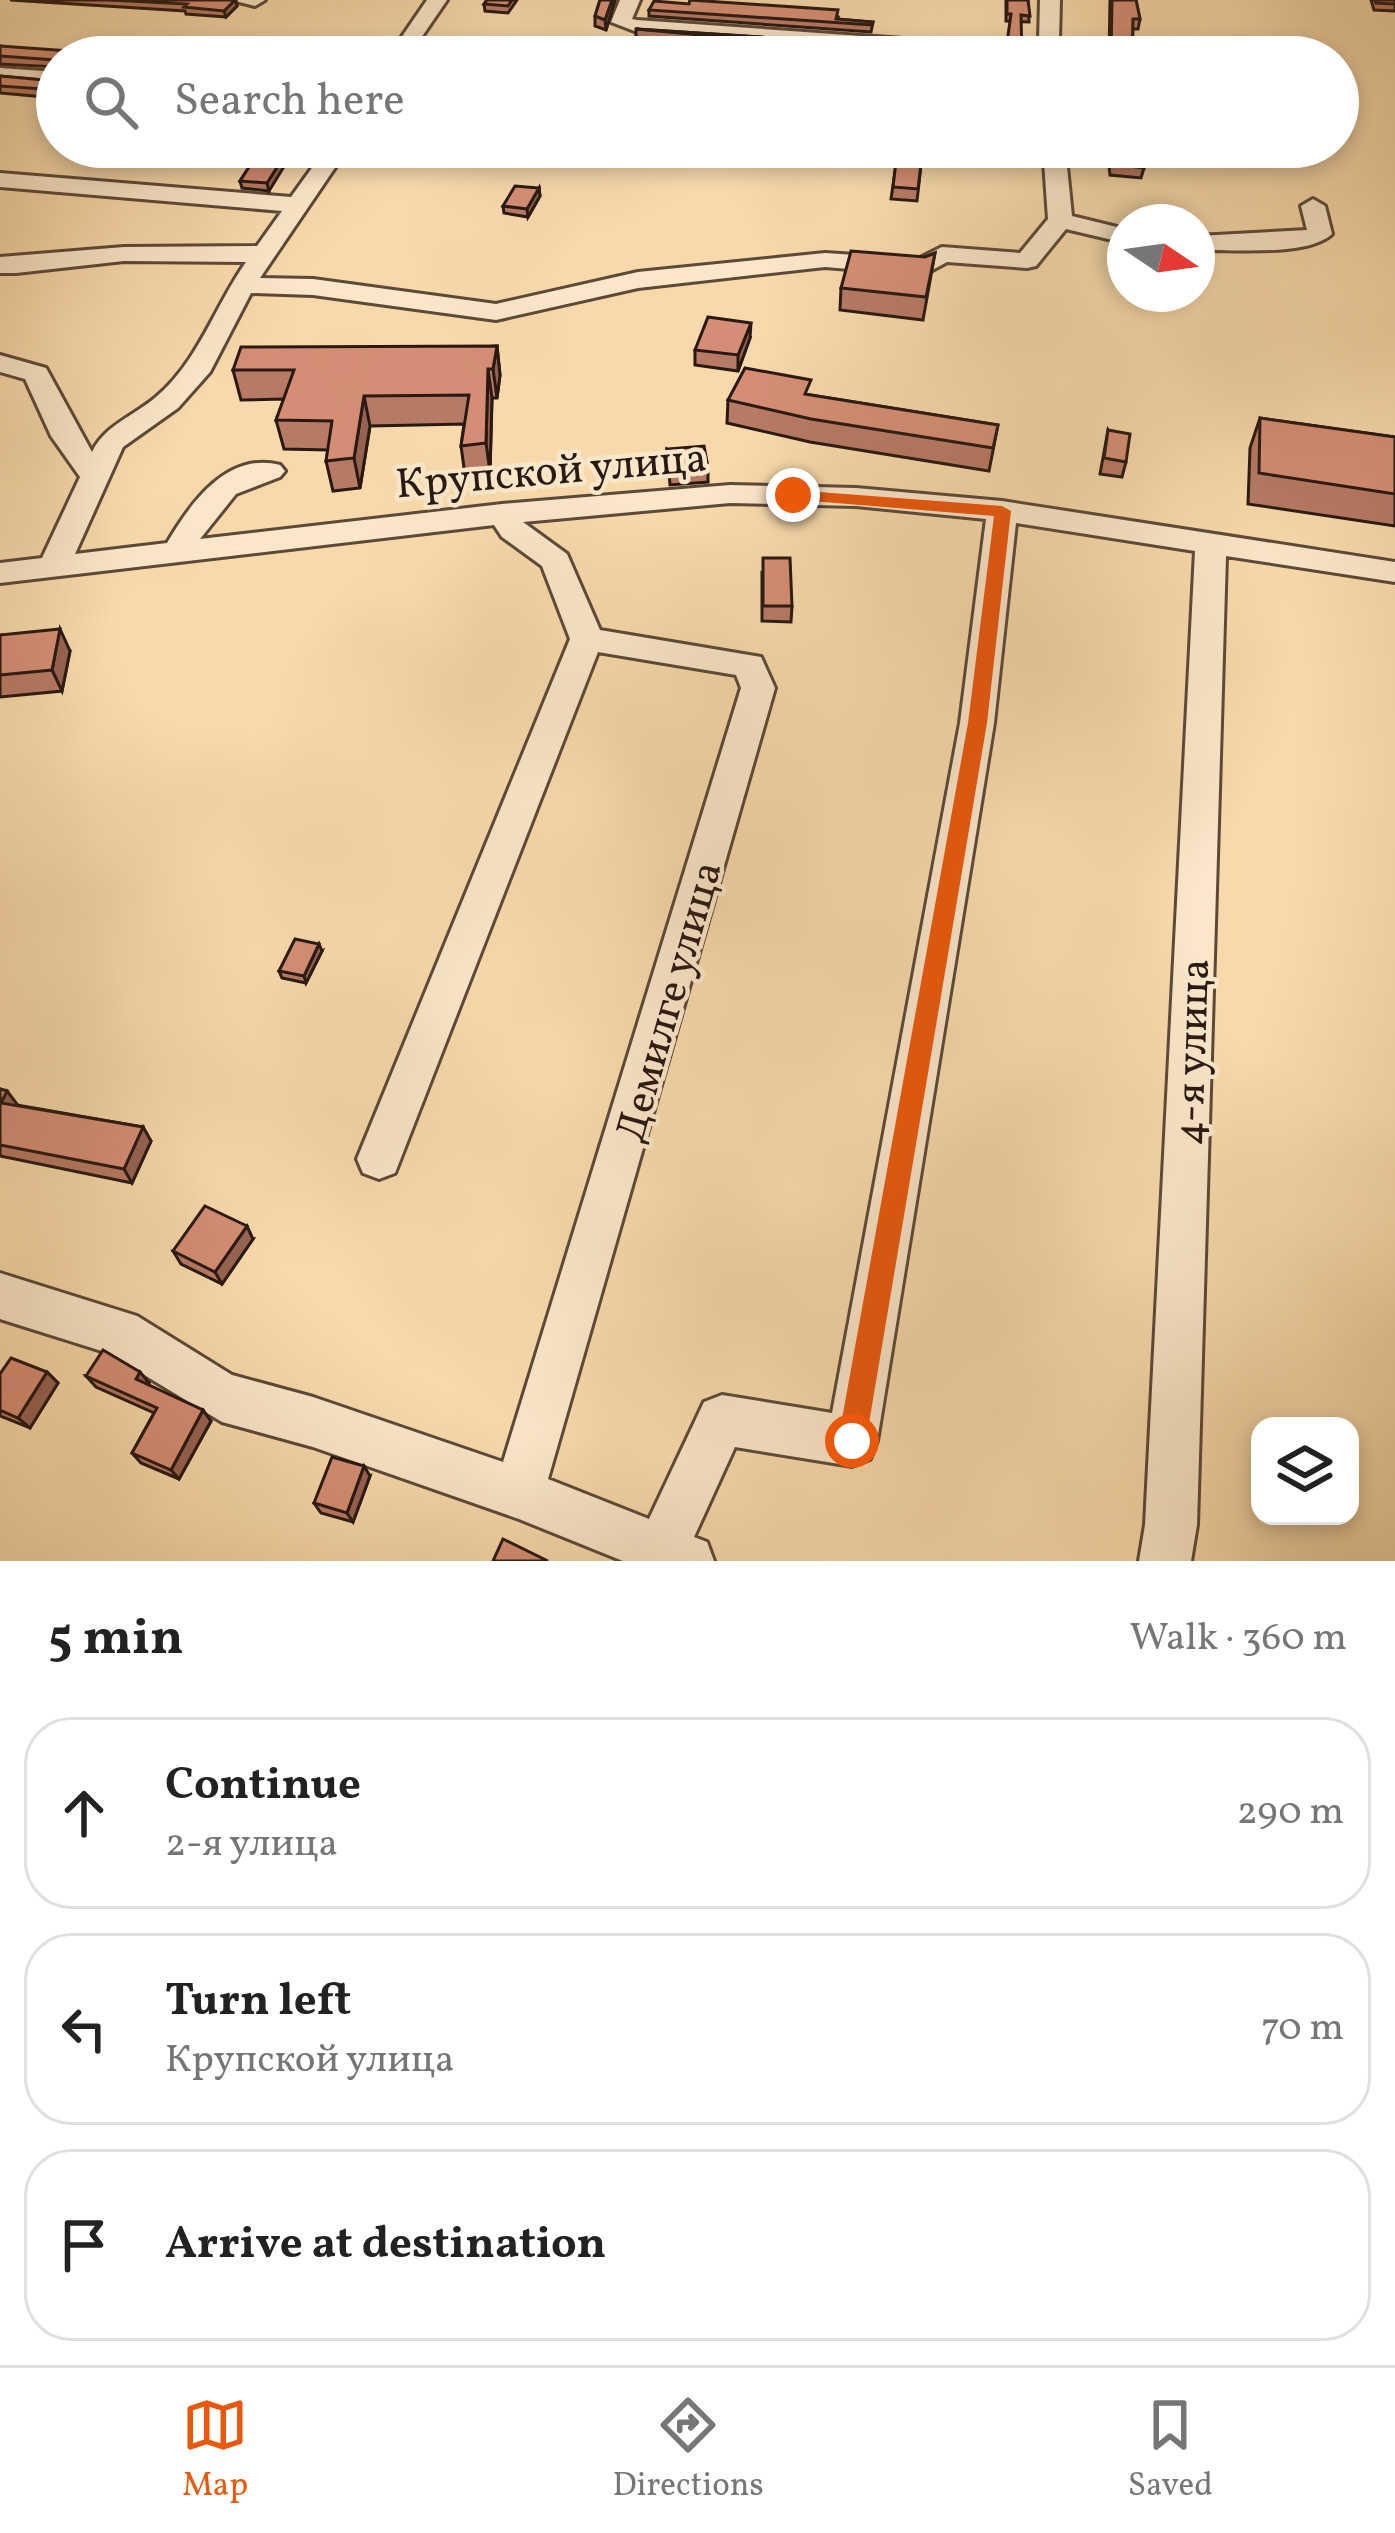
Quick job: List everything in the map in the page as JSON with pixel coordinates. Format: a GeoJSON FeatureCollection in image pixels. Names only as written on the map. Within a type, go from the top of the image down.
{"type":"FeatureCollection","features":[{"type":"Feature","properties":{"kind":"street"},"geometry":{"type":"LineString","coordinates":[[241,0],[255,0]]}},
{"type":"Feature","properties":{"kind":"street"},"geometry":{"type":"LineString","coordinates":[[412,36],[437,0]]}},
{"type":"Feature","properties":{"kind":"street"},"geometry":{"type":"LineString","coordinates":[[630,0],[621,22],[778,36]]}},
{"type":"Feature","properties":{"kind":"street"},"geometry":{"type":"LineString","coordinates":[[1049,36],[1050,0]]}},
{"type":"Feature","properties":{"kind":"street"},"geometry":{"type":"LineString","coordinates":[[0,74],[36,77]]}},
{"type":"Feature","properties":{"kind":"street"},"geometry":{"type":"LineString","coordinates":[[54,566],[111,442],[168,402],[200,366],[242,285],[324,168]]}},
{"type":"Feature","properties":{"kind":"street"},"geometry":{"type":"LineString","coordinates":[[242,285],[313,287],[496,312],[638,280],[825,260],[923,267],[942,254],[1028,261],[1060,220],[1050,168]]}},
{"type":"Feature","properties":{"kind":"street"},"geometry":{"type":"LineString","coordinates":[[0,180],[299,205]]}},
{"type":"Feature","properties":{"kind":"street"},"geometry":{"type":"LineString","coordinates":[[1215,243],[1302,241],[1320,234],[1313,206]]}},
{"type":"Feature","properties":{"kind":"street"},"geometry":{"type":"LineString","coordinates":[[1060,220],[1107,232]]}},
{"type":"Feature","properties":{"kind":"street"},"geometry":{"type":"LineString","coordinates":[[0,265],[25,268],[123,254],[196,258],[267,253]]}},
{"type":"Feature","properties":{"kind":"street"},"geometry":{"type":"LineString","coordinates":[[0,363],[35,374],[65,436],[93,474]]}},
{"type":"Feature","properties":{"kind":"street"},"geometry":{"type":"LineString","coordinates":[[178,551],[219,488],[246,473],[270,471]]}},
{"type":"Feature","properties":{"kind":"street","name":"Крупской улица"},"geometry":{"type":"LineString","coordinates":[[0,573],[502,514],[730,494],[856,497],[1002,511],[1395,572]]}},
{"type":"Feature","properties":{"kind":"street"},"geometry":{"type":"LineString","coordinates":[[0,1296],[120,1333],[221,1397],[313,1422],[519,1493],[674,1556],[722,1420],[852,1441],[977,723],[1002,511]]}},
{"type":"Feature","properties":{"kind":"street"},"geometry":{"type":"LineString","coordinates":[[380,1159],[587,639],[556,560],[513,530],[502,514]]}},
{"type":"Feature","properties":{"kind":"street","name":"4-я улица"},"geometry":{"type":"LineString","coordinates":[[1165,1561],[1171,1525],[1211,543]]}},
{"type":"Feature","properties":{"kind":"street","name":"Демилге улица"},"geometry":{"type":"LineString","coordinates":[[519,1493],[758,688],[748,665],[587,639]]}},
{"type":"Feature","properties":{"kind":"building"},"geometry":{"type":"Polygon","coordinates":[[[110,0],[235,0],[224,11],[110,0]]]}},
{"type":"Feature","properties":{"kind":"building"},"geometry":{"type":"Polygon","coordinates":[[[512,0],[508,6],[484,4],[512,0]]]}},
{"type":"Feature","properties":{"kind":"building"},"geometry":{"type":"Polygon","coordinates":[[[600,0],[612,0],[605,20],[595,16],[600,0]]]}},
{"type":"Feature","properties":{"kind":"building"},"geometry":{"type":"Polygon","coordinates":[[[690,0],[838,10],[836,19],[873,22],[649,10],[654,1],[689,4],[690,0]]]}},
{"type":"Feature","properties":{"kind":"building"},"geometry":{"type":"Polygon","coordinates":[[[1007,0],[1028,0],[1030,16],[1021,15],[1022,36],[1008,36],[1011,14],[1007,14],[1007,0]]]}},
{"type":"Feature","properties":{"kind":"building"},"geometry":{"type":"Polygon","coordinates":[[[1112,0],[1136,0],[1140,19],[1133,19],[1133,36],[1111,36],[1112,0]]]}},
{"type":"Feature","properties":{"kind":"building"},"geometry":{"type":"Polygon","coordinates":[[[636,29],[743,36],[710,36],[636,29]]]}},
{"type":"Feature","properties":{"kind":"building"},"geometry":{"type":"Polygon","coordinates":[[[0,46],[36,49],[36,59],[0,56],[0,46]]]}},
{"type":"Feature","properties":{"kind":"building"},"geometry":{"type":"Polygon","coordinates":[[[0,76],[36,79],[36,89],[0,86],[0,76]]]}},
{"type":"Feature","properties":{"kind":"building"},"geometry":{"type":"Polygon","coordinates":[[[248,168],[277,168],[267,183],[240,181],[248,168]]]}},
{"type":"Feature","properties":{"kind":"building"},"geometry":{"type":"Polygon","coordinates":[[[895,168],[920,168],[918,189],[893,187],[895,168]]]}},
{"type":"Feature","properties":{"kind":"building"},"geometry":{"type":"Polygon","coordinates":[[[515,186],[539,188],[527,209],[503,206],[515,186]]]}},
{"type":"Feature","properties":{"kind":"building"},"geometry":{"type":"Polygon","coordinates":[[[851,251],[925,257],[935,253],[926,297],[841,288],[851,251]]]}},
{"type":"Feature","properties":{"kind":"building"},"geometry":{"type":"Polygon","coordinates":[[[708,317],[751,323],[738,355],[695,350],[708,317]]]}},
{"type":"Feature","properties":{"kind":"building"},"geometry":{"type":"Polygon","coordinates":[[[497,346],[493,369],[488,369],[486,443],[461,446],[469,395],[364,396],[354,458],[326,461],[332,421],[276,420],[294,370],[233,370],[241,347],[497,346]]]}},
{"type":"Feature","properties":{"kind":"building"},"geometry":{"type":"Polygon","coordinates":[[[745,368],[811,380],[805,394],[998,425],[993,448],[811,419],[728,400],[745,368]]]}},
{"type":"Feature","properties":{"kind":"building"},"geometry":{"type":"Polygon","coordinates":[[[1260,418],[1395,437],[1395,494],[1259,473],[1260,418]]]}},
{"type":"Feature","properties":{"kind":"building"},"geometry":{"type":"Polygon","coordinates":[[[1108,430],[1130,434],[1126,462],[1104,458],[1108,430]]]}},
{"type":"Feature","properties":{"kind":"building"},"geometry":{"type":"Polygon","coordinates":[[[704,446],[708,467],[670,469],[667,449],[704,446]]]}},
{"type":"Feature","properties":{"kind":"building"},"geometry":{"type":"Polygon","coordinates":[[[763,558],[790,558],[792,606],[763,606],[763,558]]]}},
{"type":"Feature","properties":{"kind":"building"},"geometry":{"type":"Polygon","coordinates":[[[60,629],[52,670],[0,675],[0,635],[60,629]]]}},
{"type":"Feature","properties":{"kind":"building"},"geometry":{"type":"Polygon","coordinates":[[[295,939],[319,944],[304,976],[279,971],[295,939]]]}},
{"type":"Feature","properties":{"kind":"building"},"geometry":{"type":"Polygon","coordinates":[[[0,1089],[7,1091],[1,1103],[143,1127],[124,1169],[0,1145],[0,1089]]]}},
{"type":"Feature","properties":{"kind":"building"},"geometry":{"type":"Polygon","coordinates":[[[205,1206],[247,1226],[215,1272],[173,1251],[205,1206]]]}},
{"type":"Feature","properties":{"kind":"building"},"geometry":{"type":"Polygon","coordinates":[[[103,1350],[140,1372],[136,1379],[203,1410],[171,1470],[132,1453],[157,1408],[86,1376],[103,1350]]]}},
{"type":"Feature","properties":{"kind":"building"},"geometry":{"type":"Polygon","coordinates":[[[11,1358],[47,1372],[18,1418],[0,1410],[0,1374],[11,1358]]]}},
{"type":"Feature","properties":{"kind":"building"},"geometry":{"type":"Polygon","coordinates":[[[332,1457],[364,1466],[347,1513],[314,1503],[332,1457]]]}},
{"type":"Feature","properties":{"kind":"building"},"geometry":{"type":"Polygon","coordinates":[[[503,1539],[548,1561],[493,1561],[503,1539]]]}},
{"type":"Feature","properties":{"kind":"route"},"geometry":{"type":"LineString","coordinates":[[793,495],[1002,511],[977,723],[852,1441]]}}]}
